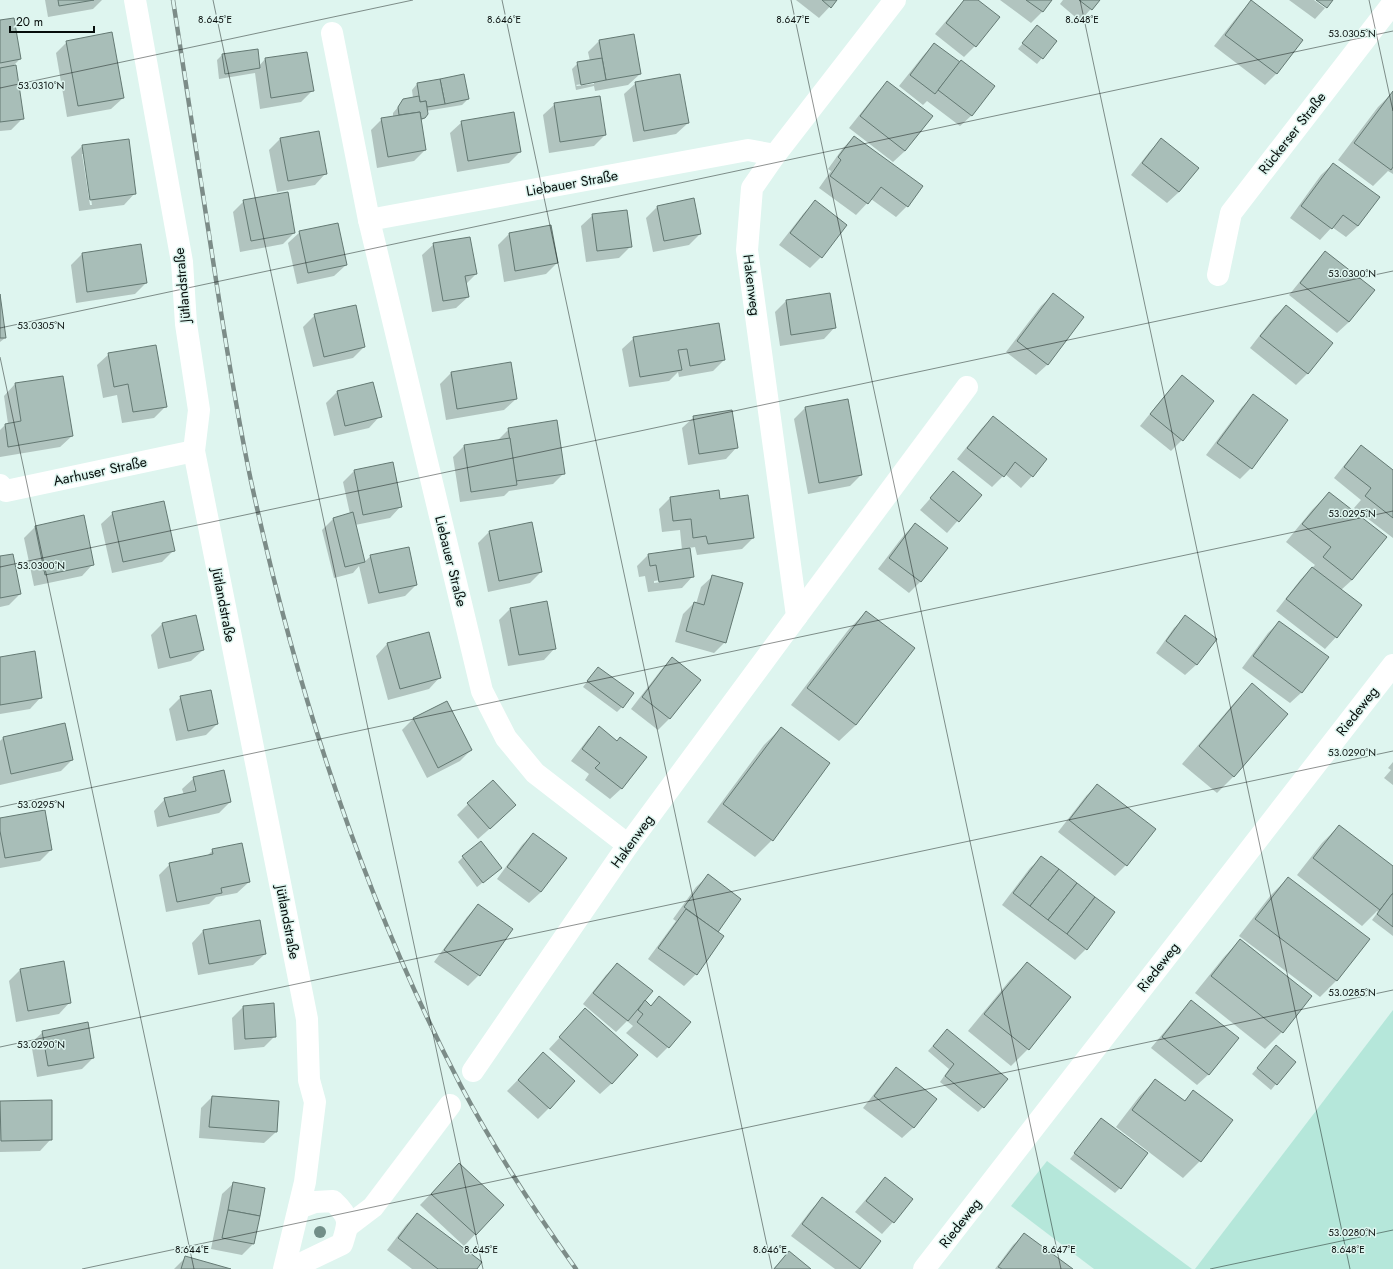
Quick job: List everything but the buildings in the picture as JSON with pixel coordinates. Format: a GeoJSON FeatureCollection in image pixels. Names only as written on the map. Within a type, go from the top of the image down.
{"type":"FeatureCollection","features":[{"type":"Feature","properties":{"kind":"street","name":"Jütlandstraße"},"geometry":{"type":"LineString","coordinates":[[135,0],[182,262],[186,324],[199,410],[194,451],[307,1019],[309,1080],[315,1102],[306,1182],[298,1208],[284,1269]]}},
{"type":"Feature","properties":{"kind":"street","name":"Hakenweg"},"geometry":{"type":"LineString","coordinates":[[797,616],[747,250],[752,188],[774,155],[895,0]]}},
{"type":"Feature","properties":{"kind":"street","name":"Rückerser Straße"},"geometry":{"type":"LineString","coordinates":[[1218,275],[1231,213],[1393,3]]}},
{"type":"Feature","properties":{"kind":"street","name":"Liebauer Straße"},"geometry":{"type":"LineString","coordinates":[[332,33],[369,220],[482,691],[506,738],[535,774],[628,845]]}},
{"type":"Feature","properties":{"kind":"street","name":"Liebauer Straße"},"geometry":{"type":"LineString","coordinates":[[369,220],[748,150],[774,155]]}},
{"type":"Feature","properties":{"kind":"street","name":"Hakenweg"},"geometry":{"type":"LineString","coordinates":[[473,1071],[628,845],[968,387]]}},
{"type":"Feature","properties":{"kind":"street","name":"Aarhuser Straße"},"geometry":{"type":"LineString","coordinates":[[2,490],[194,451]]}},
{"type":"Feature","properties":{"kind":"street","name":"Riedeweg"},"geometry":{"type":"LineString","coordinates":[[924,1269],[1393,665]]}},
{"type":"Feature","properties":{"kind":"street"},"geometry":{"type":"LineString","coordinates":[[348,1226],[373,1207],[450,1105]]}},
{"type":"Feature","properties":{"kind":"street"},"geometry":{"type":"LineString","coordinates":[[290,1269],[342,1244],[348,1226],[344,1211],[333,1201],[315,1202],[298,1208]]}},
{"type":"Feature","properties":{"kind":"green space"},"geometry":{"type":"Polygon","coordinates":[[[1393,1010],[1393,1269],[1195,1269],[1393,1010]]]}},
{"type":"Feature","properties":{"kind":"green space"},"geometry":{"type":"Polygon","coordinates":[[[1047,1161],[1192,1269],[1094,1269],[1011,1206],[1047,1161]]]}},
{"type":"Feature","properties":{"kind":"railway"},"geometry":{"type":"LineString","coordinates":[[173,0],[227,348],[251,481],[289,637],[311,714],[363,866],[393,941],[425,1014],[461,1086],[487,1133],[545,1225],[576,1269]]}}]}
